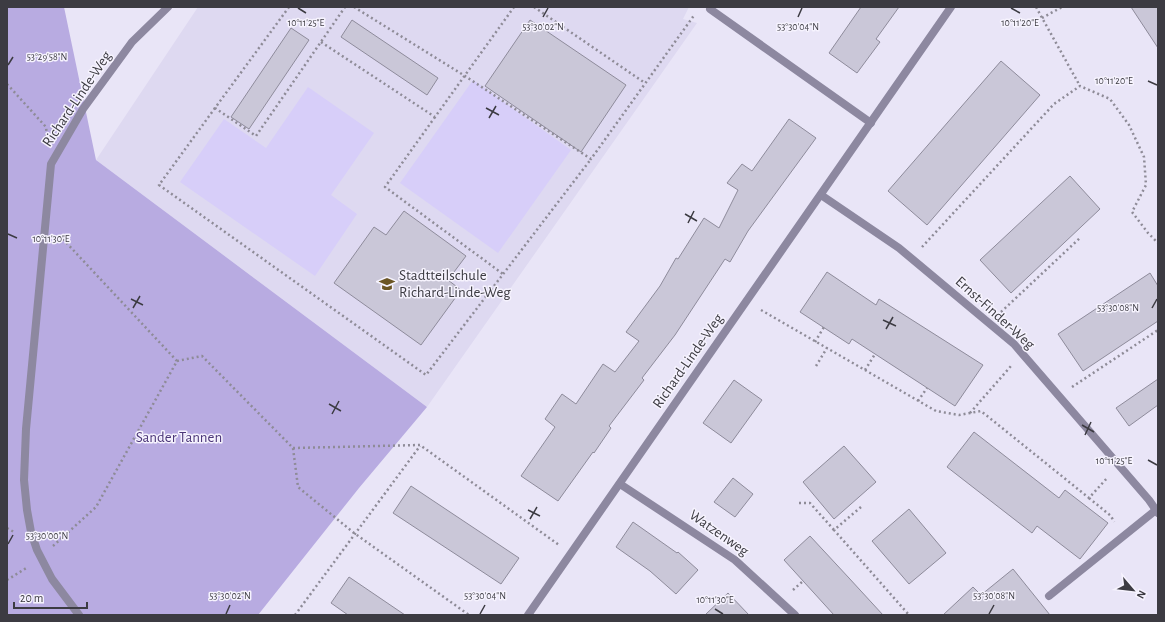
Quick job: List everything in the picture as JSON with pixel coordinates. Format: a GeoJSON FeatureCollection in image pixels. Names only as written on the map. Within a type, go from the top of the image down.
{"type":"FeatureCollection","features":[{"type":"Feature","properties":{"kind":"street","name":"Richard-Linde-Weg"},"geometry":{"type":"LineString","coordinates":[[79,615],[52,579],[40,558],[31,532],[24,480],[26,428],[44,219],[51,164],[83,109],[132,42],[168,7]]}},
{"type":"Feature","properties":{"kind":"street"},"geometry":{"type":"LineString","coordinates":[[711,7],[710,9],[738,31],[871,123]]}},
{"type":"Feature","properties":{"kind":"street","name":"Richard-Linde-Weg"},"geometry":{"type":"LineString","coordinates":[[528,615],[951,7]]}},
{"type":"Feature","properties":{"kind":"street","name":"Ernst-Finder-Weg"},"geometry":{"type":"LineString","coordinates":[[821,195],[899,248],[1014,344],[1119,465],[1157,512]]}},
{"type":"Feature","properties":{"kind":"street","name":"Watzenweg"},"geometry":{"type":"LineString","coordinates":[[620,484],[735,560],[795,615]]}},
{"type":"Feature","properties":{"kind":"street"},"geometry":{"type":"LineString","coordinates":[[1049,596],[1157,512]]}},
{"type":"Feature","properties":{"kind":"path"},"geometry":{"type":"LineString","coordinates":[[289,7],[159,185],[426,375],[591,159],[695,13]]}},
{"type":"Feature","properties":{"kind":"path"},"geometry":{"type":"LineString","coordinates":[[215,108],[256,136],[345,7]]}},
{"type":"Feature","properties":{"kind":"path"},"geometry":{"type":"LineString","coordinates":[[354,7],[465,76],[591,159]]}},
{"type":"Feature","properties":{"kind":"path"},"geometry":{"type":"LineString","coordinates":[[503,274],[385,188],[514,7]]}},
{"type":"Feature","properties":{"kind":"path"},"geometry":{"type":"LineString","coordinates":[[534,7],[645,83]]}},
{"type":"Feature","properties":{"kind":"path"},"geometry":{"type":"LineString","coordinates":[[1036,7],[1080,86],[1110,99],[1129,125],[1144,157],[1146,185],[1132,212],[1148,233],[1158,243]]}},
{"type":"Feature","properties":{"kind":"path"},"geometry":{"type":"LineString","coordinates":[[1042,18],[1062,7]]}},
{"type":"Feature","properties":{"kind":"path"},"geometry":{"type":"LineString","coordinates":[[321,42],[435,117]]}},
{"type":"Feature","properties":{"kind":"path"},"geometry":{"type":"LineString","coordinates":[[7,84],[46,127],[51,164]]}},
{"type":"Feature","properties":{"kind":"path"},"geometry":{"type":"LineString","coordinates":[[911,258],[1054,104],[1080,86]]}},
{"type":"Feature","properties":{"kind":"path"},"geometry":{"type":"LineString","coordinates":[[44,219],[177,361]]}},
{"type":"Feature","properties":{"kind":"path"},"geometry":{"type":"LineString","coordinates":[[989,324],[1081,237]]}},
{"type":"Feature","properties":{"kind":"path"},"geometry":{"type":"LineString","coordinates":[[746,302],[936,411],[959,415],[981,411],[1111,516],[1117,529],[1112,546]]}},
{"type":"Feature","properties":{"kind":"path"},"geometry":{"type":"LineString","coordinates":[[815,342],[824,327]]}},
{"type":"Feature","properties":{"kind":"path"},"geometry":{"type":"LineString","coordinates":[[1059,396],[1158,330]]}},
{"type":"Feature","properties":{"kind":"path"},"geometry":{"type":"LineString","coordinates":[[816,366],[827,348]]}},
{"type":"Feature","properties":{"kind":"path"},"geometry":{"type":"LineString","coordinates":[[970,413],[1022,353]]}},
{"type":"Feature","properties":{"kind":"path"},"geometry":{"type":"LineString","coordinates":[[865,370],[875,354]]}},
{"type":"Feature","properties":{"kind":"path"},"geometry":{"type":"LineString","coordinates":[[7,580],[40,558],[96,507],[177,361],[202,356],[293,448],[298,487],[354,533],[469,615]]}},
{"type":"Feature","properties":{"kind":"path"},"geometry":{"type":"LineString","coordinates":[[918,401],[927,388]]}},
{"type":"Feature","properties":{"kind":"path"},"geometry":{"type":"LineString","coordinates":[[293,448],[420,445],[570,554]]}},
{"type":"Feature","properties":{"kind":"path"},"geometry":{"type":"LineString","coordinates":[[295,615],[420,445]]}},
{"type":"Feature","properties":{"kind":"path"},"geometry":{"type":"LineString","coordinates":[[1089,498],[1119,465]]}},
{"type":"Feature","properties":{"kind":"path"},"geometry":{"type":"LineString","coordinates":[[799,503],[810,503],[909,615]]}},
{"type":"Feature","properties":{"kind":"path"},"geometry":{"type":"LineString","coordinates":[[834,530],[861,507]]}},
{"type":"Feature","properties":{"kind":"shaded area","name":"Stadtteilschule Richard-Linde-Weg"},"geometry":{"type":"Polygon","coordinates":[[[198,7],[689,7],[683,19],[697,23],[427,407],[96,160],[198,7]]]}},
{"type":"Feature","properties":{"kind":"shaded area"},"geometry":{"type":"Polygon","coordinates":[[[473,80],[571,150],[498,253],[400,183],[473,80]]]}},
{"type":"Feature","properties":{"kind":"shaded area"},"geometry":{"type":"Polygon","coordinates":[[[308,87],[374,133],[331,195],[357,214],[315,276],[180,182],[224,119],[266,148],[308,87]]]}},
{"type":"Feature","properties":{"kind":"green space","name":"Sander Tannen"},"geometry":{"type":"Polygon","coordinates":[[[7,7],[64,7],[96,160],[427,407],[359,488],[258,615],[7,615],[7,7]]]}},
{"type":"Feature","properties":{"kind":"building"},"geometry":{"type":"Polygon","coordinates":[[[861,7],[899,7],[876,39],[880,42],[857,73],[829,53],[861,7]]]}},
{"type":"Feature","properties":{"kind":"building"},"geometry":{"type":"Polygon","coordinates":[[[1131,7],[1158,7],[1158,48],[1131,7]]]}},
{"type":"Feature","properties":{"kind":"building"},"geometry":{"type":"Polygon","coordinates":[[[352,20],[438,78],[427,95],[341,37],[352,20]]]}},
{"type":"Feature","properties":{"kind":"building"},"geometry":{"type":"Polygon","coordinates":[[[530,20],[626,85],[581,152],[485,86],[530,20]]]}},
{"type":"Feature","properties":{"kind":"building"},"geometry":{"type":"Polygon","coordinates":[[[291,28],[309,40],[249,129],[231,117],[291,28]]]}},
{"type":"Feature","properties":{"kind":"building"},"geometry":{"type":"Polygon","coordinates":[[[1001,61],[1040,95],[927,225],[888,191],[1001,61]]]}},
{"type":"Feature","properties":{"kind":"building"},"geometry":{"type":"Polygon","coordinates":[[[789,119],[816,138],[748,231],[730,262],[725,259],[675,335],[642,378],[644,380],[609,426],[611,428],[594,453],[593,452],[558,501],[521,476],[555,427],[545,419],[562,394],[576,404],[603,364],[615,372],[639,341],[626,332],[660,286],[676,258],[678,259],[704,218],[719,228],[738,190],[727,183],[742,164],[752,171],[789,119]]]}},
{"type":"Feature","properties":{"kind":"building"},"geometry":{"type":"Polygon","coordinates":[[[1070,176],[1100,209],[1011,293],[980,260],[1070,176]]]}},
{"type":"Feature","properties":{"kind":"building"},"geometry":{"type":"Polygon","coordinates":[[[404,211],[466,256],[448,280],[461,290],[421,345],[334,283],[374,227],[386,235],[404,211]]]}},
{"type":"Feature","properties":{"kind":"building"},"geometry":{"type":"Polygon","coordinates":[[[827,272],[876,305],[879,299],[983,365],[955,406],[852,339],[849,344],[800,312],[827,272]]]}},
{"type":"Feature","properties":{"kind":"building"},"geometry":{"type":"Polygon","coordinates":[[[1150,273],[1158,286],[1158,321],[1083,371],[1058,334],[1150,273]]]}},
{"type":"Feature","properties":{"kind":"building"},"geometry":{"type":"Polygon","coordinates":[[[1158,379],[1158,405],[1129,426],[1116,408],[1158,379]]]}},
{"type":"Feature","properties":{"kind":"building"},"geometry":{"type":"Polygon","coordinates":[[[734,380],[762,400],[731,443],[703,423],[734,380]]]}},
{"type":"Feature","properties":{"kind":"building"},"geometry":{"type":"Polygon","coordinates":[[[974,432],[1059,498],[1065,490],[1108,523],[1080,559],[1037,526],[1032,533],[947,467],[974,432]]]}},
{"type":"Feature","properties":{"kind":"building"},"geometry":{"type":"Polygon","coordinates":[[[844,446],[876,482],[834,519],[803,482],[844,446]]]}},
{"type":"Feature","properties":{"kind":"building"},"geometry":{"type":"Polygon","coordinates":[[[733,478],[753,494],[735,517],[714,502],[733,478]]]}},
{"type":"Feature","properties":{"kind":"building"},"geometry":{"type":"Polygon","coordinates":[[[411,486],[519,558],[501,584],[393,513],[411,486]]]}},
{"type":"Feature","properties":{"kind":"building"},"geometry":{"type":"Polygon","coordinates":[[[909,509],[946,553],[909,584],[872,541],[909,509]]]}},
{"type":"Feature","properties":{"kind":"building"},"geometry":{"type":"Polygon","coordinates":[[[633,522],[677,553],[678,552],[698,570],[676,594],[650,571],[616,547],[633,522]]]}},
{"type":"Feature","properties":{"kind":"building"},"geometry":{"type":"Polygon","coordinates":[[[810,536],[883,615],[834,615],[784,560],[810,536]]]}},
{"type":"Feature","properties":{"kind":"building"},"geometry":{"type":"Polygon","coordinates":[[[1013,569],[1050,615],[943,615],[973,587],[981,595],[1013,569]]]}},
{"type":"Feature","properties":{"kind":"building"},"geometry":{"type":"Polygon","coordinates":[[[349,577],[405,615],[348,615],[331,603],[349,577]]]}},
{"type":"Feature","properties":{"kind":"building"},"geometry":{"type":"Polygon","coordinates":[[[728,593],[749,615],[705,615],[728,593]]]}},
{"type":"Feature","properties":{"kind":"place","name":"Stadtteilschule Richard-Linde-Weg"},"geometry":{"type":"Point","coordinates":[387,284]}}]}
